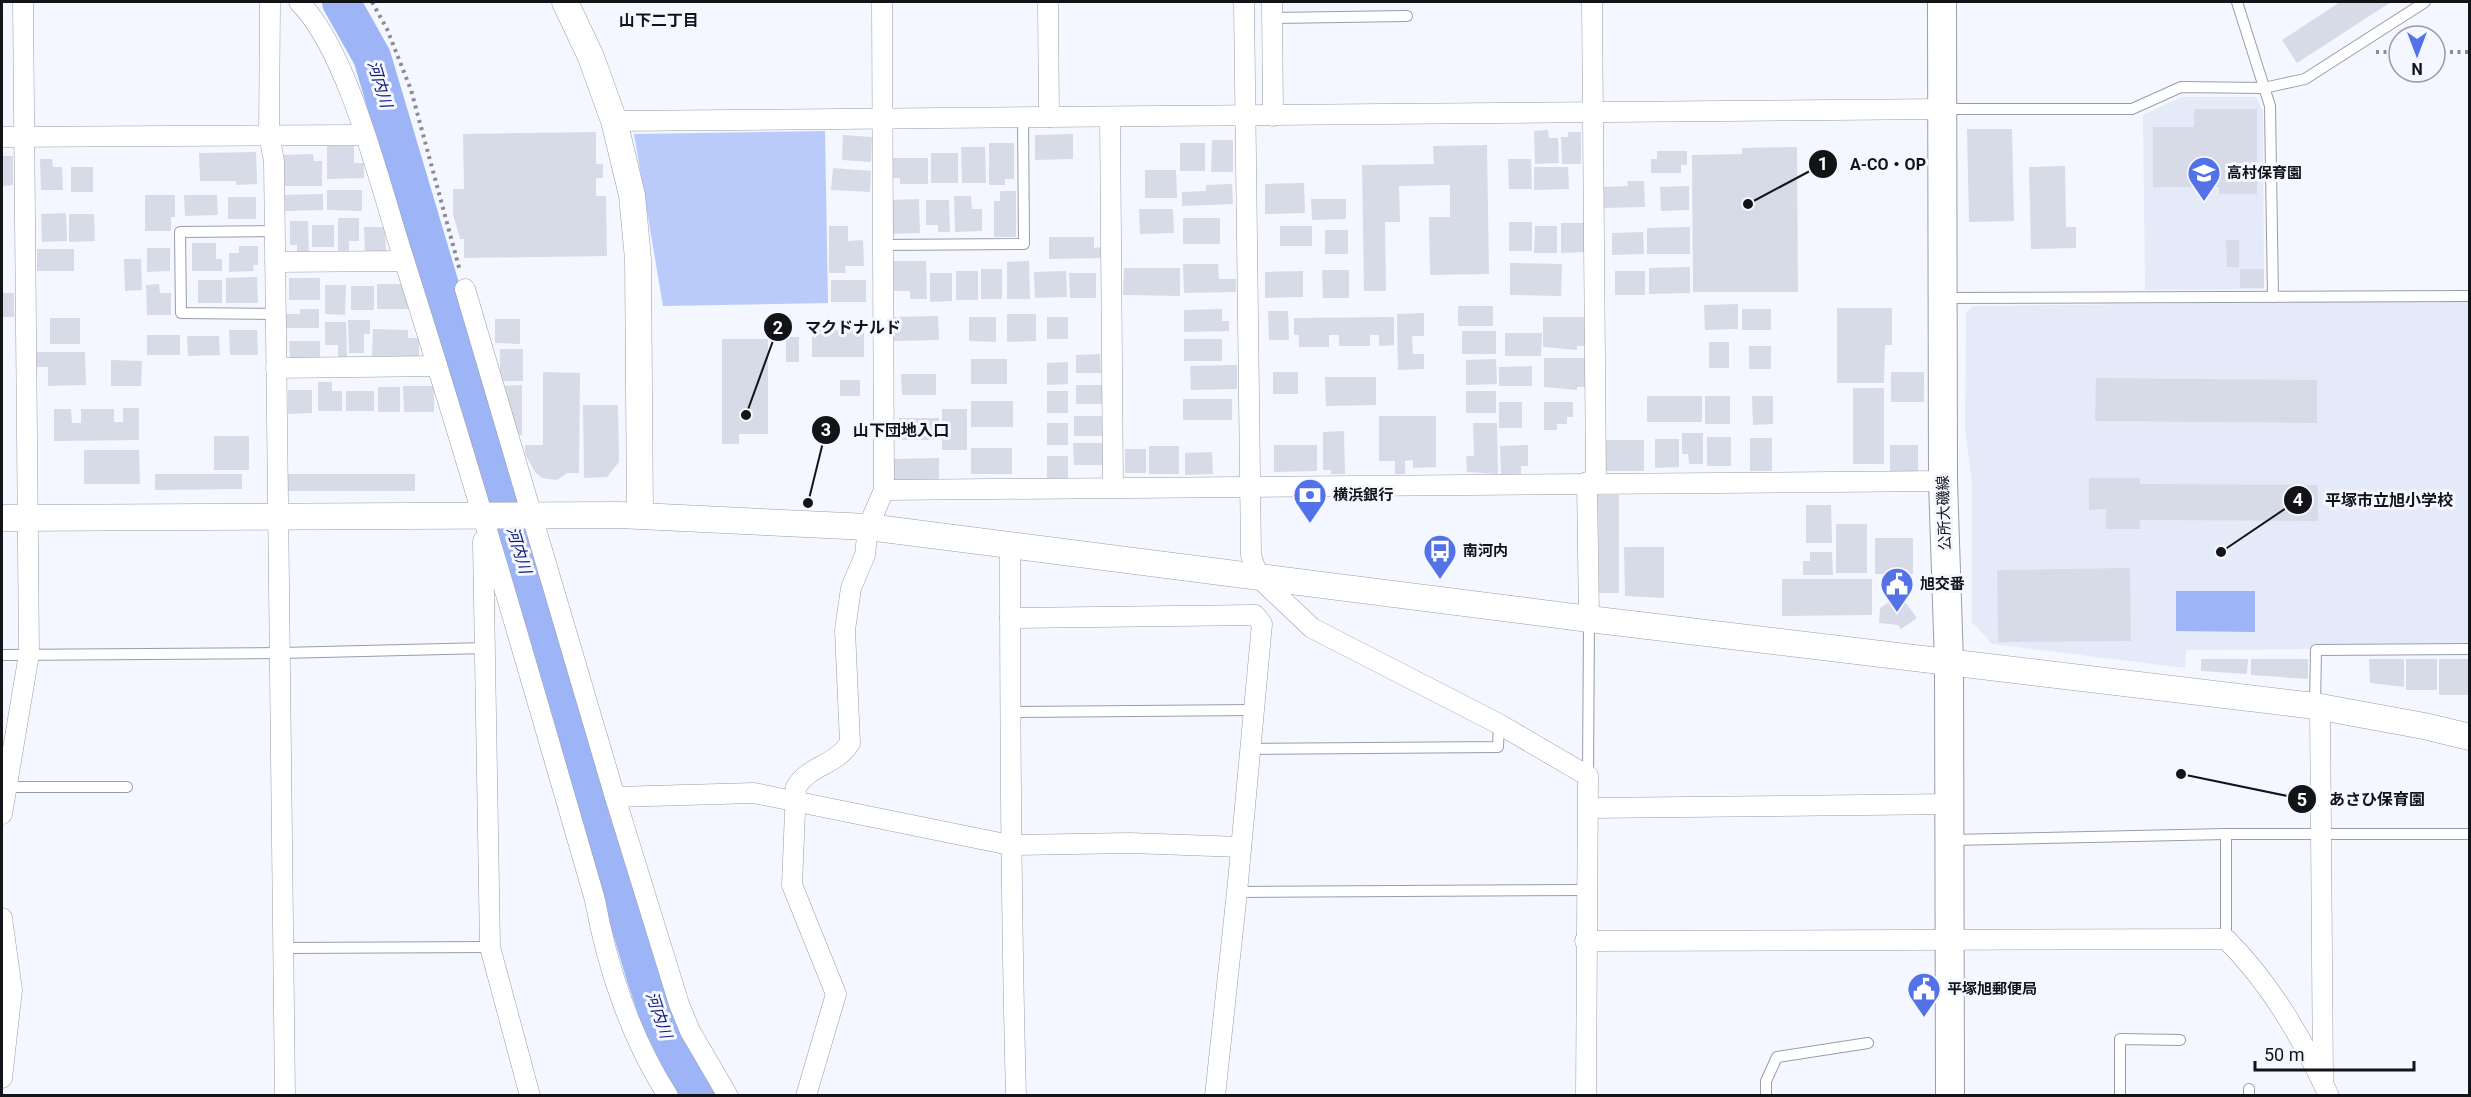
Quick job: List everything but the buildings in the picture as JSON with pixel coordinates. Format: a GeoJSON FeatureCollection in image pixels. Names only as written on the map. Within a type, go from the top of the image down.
{"type":"FeatureCollection","features":[{"type":"Feature","properties":{"kind":"main road","name":"公所大磯線"},"geometry":{"type":"LineString","coordinates":[[1942,2],[1944,298],[1942,481],[1949,663],[1950,1095]]}},
{"type":"Feature","properties":{"kind":"street"},"geometry":{"type":"LineString","coordinates":[[2,814],[29,654],[23,2]]}},
{"type":"Feature","properties":{"kind":"street"},"geometry":{"type":"LineString","coordinates":[[270,2],[269,135],[274,161],[285,1095]]}},
{"type":"Feature","properties":{"kind":"street"},"geometry":{"type":"LineString","coordinates":[[300,2],[332,49],[364,135],[485,514],[624,1001],[647,1058],[668,1095]]}},
{"type":"Feature","properties":{"kind":"street"},"geometry":{"type":"LineString","coordinates":[[565,2],[591,57],[615,121],[632,195],[638,259],[640,515]]}},
{"type":"Feature","properties":{"kind":"street"},"geometry":{"type":"LineString","coordinates":[[806,1095],[836,994],[792,885],[796,788],[804,774],[841,756],[850,743],[845,630],[851,588],[865,555],[868,526],[884,490],[882,2]]}},
{"type":"Feature","properties":{"kind":"street"},"geometry":{"type":"LineString","coordinates":[[1244,2],[1251,555],[1258,577],[1312,628],[1499,724],[1588,776],[1590,808],[1589,890],[1585,941],[1586,1095]]}},
{"type":"Feature","properties":{"kind":"street"},"geometry":{"type":"LineString","coordinates":[[1589,619],[1592,2]]}},
{"type":"Feature","properties":{"kind":"street"},"geometry":{"type":"LineString","coordinates":[[1048,6],[1049,117]]}},
{"type":"Feature","properties":{"kind":"street"},"geometry":{"type":"LineString","coordinates":[[1273,10],[1273,116]]}},
{"type":"Feature","properties":{"kind":"street"},"geometry":{"type":"LineString","coordinates":[[615,121],[1592,114],[1941,109]]}},
{"type":"Feature","properties":{"kind":"street"},"geometry":{"type":"LineString","coordinates":[[1110,117],[1113,487]]}},
{"type":"Feature","properties":{"kind":"street"},"geometry":{"type":"LineString","coordinates":[[2,137],[364,135]]}},
{"type":"Feature","properties":{"kind":"street"},"geometry":{"type":"LineString","coordinates":[[275,262],[404,261]]}},
{"type":"Feature","properties":{"kind":"street"},"geometry":{"type":"LineString","coordinates":[[465,289],[615,797],[679,1004],[690,1031],[728,1095]]}},
{"type":"Feature","properties":{"kind":"street"},"geometry":{"type":"LineString","coordinates":[[276,368],[437,366]]}},
{"type":"Feature","properties":{"kind":"street"},"geometry":{"type":"LineString","coordinates":[[884,490],[1591,482],[1942,481]]}},
{"type":"Feature","properties":{"kind":"street"},"geometry":{"type":"LineString","coordinates":[[485,514],[490,947],[530,1095]]}},
{"type":"Feature","properties":{"kind":"street"},"geometry":{"type":"LineString","coordinates":[[2,518],[640,515],[868,526],[1589,619],[2317,707],[2469,737]]}},
{"type":"Feature","properties":{"kind":"street"},"geometry":{"type":"LineString","coordinates":[[1010,543],[1012,712],[1010,845],[1016,1095]]}},
{"type":"Feature","properties":{"kind":"street"},"geometry":{"type":"LineString","coordinates":[[1010,618],[1255,615],[1262,624],[1215,1095]]}},
{"type":"Feature","properties":{"kind":"street"},"geometry":{"type":"LineString","coordinates":[[2317,707],[2326,1090]]}},
{"type":"Feature","properties":{"kind":"street"},"geometry":{"type":"LineString","coordinates":[[615,797],[754,794],[795,800],[1010,845],[1130,843],[1241,847]]}},
{"type":"Feature","properties":{"kind":"street"},"geometry":{"type":"LineString","coordinates":[[1590,808],[1950,804]]}},
{"type":"Feature","properties":{"kind":"street"},"geometry":{"type":"LineString","coordinates":[[2,918],[12,990],[2,1078]]}},
{"type":"Feature","properties":{"kind":"street"},"geometry":{"type":"LineString","coordinates":[[1585,941],[2226,939],[2252,964],[2277,998],[2326,1090]]}},
{"type":"Feature","properties":{"kind":"lane"},"geometry":{"type":"LineString","coordinates":[[2237,2],[2270,106],[2273,297]]}},
{"type":"Feature","properties":{"kind":"lane"},"geometry":{"type":"LineString","coordinates":[[1941,109],[2132,109],[2181,87],[2264,88],[2305,79],[2425,2]]}},
{"type":"Feature","properties":{"kind":"lane"},"geometry":{"type":"LineString","coordinates":[[1273,10],[1407,16]]}},
{"type":"Feature","properties":{"kind":"lane"},"geometry":{"type":"LineString","coordinates":[[882,245],[1024,244],[1023,117]]}},
{"type":"Feature","properties":{"kind":"lane"},"geometry":{"type":"LineString","coordinates":[[275,231],[180,232],[181,313],[275,314]]}},
{"type":"Feature","properties":{"kind":"lane"},"geometry":{"type":"LineString","coordinates":[[1944,298],[2469,296]]}},
{"type":"Feature","properties":{"kind":"lane"},"geometry":{"type":"LineString","coordinates":[[1588,776],[1589,619]]}},
{"type":"Feature","properties":{"kind":"lane"},"geometry":{"type":"LineString","coordinates":[[2,655],[281,653],[486,648]]}},
{"type":"Feature","properties":{"kind":"lane"},"geometry":{"type":"LineString","coordinates":[[2317,707],[2316,651],[2469,649]]}},
{"type":"Feature","properties":{"kind":"lane"},"geometry":{"type":"LineString","coordinates":[[1012,712],[1254,710]]}},
{"type":"Feature","properties":{"kind":"lane"},"geometry":{"type":"LineString","coordinates":[[1250,749],[1498,747],[1499,724]]}},
{"type":"Feature","properties":{"kind":"lane"},"geometry":{"type":"LineString","coordinates":[[5,787],[127,788]]}},
{"type":"Feature","properties":{"kind":"lane"},"geometry":{"type":"LineString","coordinates":[[2226,834],[2226,939]]}},
{"type":"Feature","properties":{"kind":"lane"},"geometry":{"type":"LineString","coordinates":[[1951,840],[2226,834],[2469,834]]}},
{"type":"Feature","properties":{"kind":"lane"},"geometry":{"type":"LineString","coordinates":[[1237,892],[1589,890]]}},
{"type":"Feature","properties":{"kind":"lane"},"geometry":{"type":"LineString","coordinates":[[283,948],[490,947]]}},
{"type":"Feature","properties":{"kind":"lane"},"geometry":{"type":"LineString","coordinates":[[2120,1095],[2120,1039],[2180,1040]]}},
{"type":"Feature","properties":{"kind":"lane"},"geometry":{"type":"LineString","coordinates":[[1766,1095],[1766,1082],[1777,1057],[1868,1043]]}},
{"type":"Feature","properties":{"kind":"path"},"geometry":{"type":"LineString","coordinates":[[372,2],[387,29],[411,90],[465,289]]}},
{"type":"Feature","properties":{"kind":"path"},"geometry":{"type":"LineString","coordinates":[[2447,52],[2469,52]]}},
{"type":"Feature","properties":{"kind":"shaded area","name":"高村保育園"},"geometry":{"type":"Polygon","coordinates":[[[2182,97],[2256,97],[2263,111],[2264,289],[2145,290],[2143,115],[2182,97]]]}},
{"type":"Feature","properties":{"kind":"shaded area"},"geometry":{"type":"Polygon","coordinates":[[[825,131],[828,303],[663,306],[634,134],[825,131]]]}},
{"type":"Feature","properties":{"kind":"shaded area"},"geometry":{"type":"Polygon","coordinates":[[[2469,300],[2469,643],[2313,644],[2312,649],[2186,650],[2185,668],[1992,644],[1972,622],[1972,482],[1965,428],[1966,313],[1973,306],[2469,300]]]}},
{"type":"Feature","properties":{"kind":"shaded area"},"geometry":{"type":"Polygon","coordinates":[[[2176,591],[2255,591],[2255,632],[2176,631],[2176,591]]]}},
{"type":"Feature","properties":{"kind":"waterway","name":"河内川"},"geometry":{"type":"LineString","coordinates":[[341,2],[372,57],[645,975],[668,1044],[701,1096]]}},
{"type":"Feature","properties":{"kind":"place","name":"高村保育園"},"geometry":{"type":"Point","coordinates":[2204,202]}},
{"type":"Feature","properties":{"kind":"place","name":"A-CO・OP"},"geometry":{"type":"Point","coordinates":[1748,204]}},
{"type":"Feature","properties":{"kind":"place","name":"マクドナルド"},"geometry":{"type":"Point","coordinates":[746,415]}},
{"type":"Feature","properties":{"kind":"place","name":"山下団地入口"},"geometry":{"type":"Point","coordinates":[808,503]}},
{"type":"Feature","properties":{"kind":"place","name":"横浜銀行"},"geometry":{"type":"Point","coordinates":[1310,524]}},
{"type":"Feature","properties":{"kind":"place","name":"平塚市立旭小学校"},"geometry":{"type":"Point","coordinates":[2221,552]}},
{"type":"Feature","properties":{"kind":"place","name":"南河内"},"geometry":{"type":"Point","coordinates":[1440,580]}},
{"type":"Feature","properties":{"kind":"place","name":"旭交番"},"geometry":{"type":"Point","coordinates":[1897,613]}},
{"type":"Feature","properties":{"kind":"place","name":"あさひ保育園"},"geometry":{"type":"Point","coordinates":[2181,774]}},
{"type":"Feature","properties":{"kind":"place","name":"平塚旭郵便局"},"geometry":{"type":"Point","coordinates":[1924,1018]}},
{"type":"Feature","properties":{"kind":"district","name":"山下二丁目"},"geometry":{"type":"Point","coordinates":[659,20]}}]}
